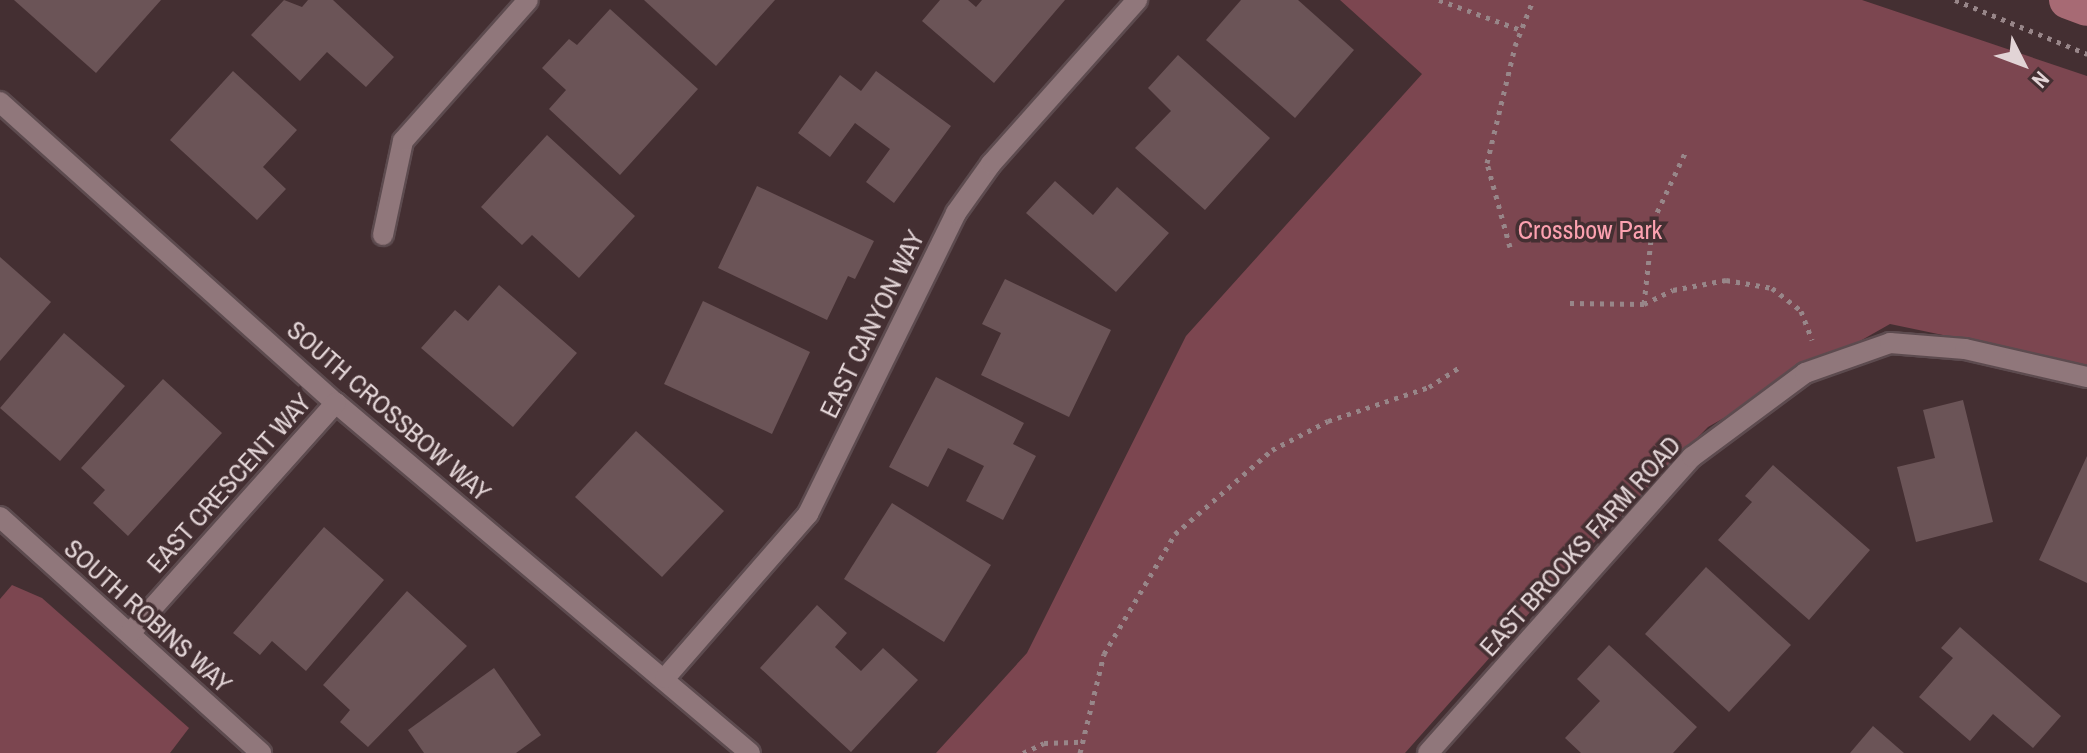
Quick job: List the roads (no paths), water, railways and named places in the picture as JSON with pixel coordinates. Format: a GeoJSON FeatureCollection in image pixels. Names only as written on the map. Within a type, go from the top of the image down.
{"type":"FeatureCollection","features":[{"type":"Feature","properties":{"kind":"street"},"geometry":{"type":"LineString","coordinates":[[383,235],[403,141],[528,0]]}},
{"type":"Feature","properties":{"kind":"street","name":"EAST CANYON WAY"},"geometry":{"type":"LineString","coordinates":[[665,678],[808,514],[956,213],[991,164],[1137,0]]}},
{"type":"Feature","properties":{"kind":"street","name":"SOUTH CROSSBOW WAY"},"geometry":{"type":"LineString","coordinates":[[0,102],[336,403],[750,753]]}},
{"type":"Feature","properties":{"kind":"street","name":"EAST BROOKS FARM ROAD"},"geometry":{"type":"LineString","coordinates":[[1428,753],[1692,457],[1805,373],[1890,343],[1965,349],[2087,377]]}},
{"type":"Feature","properties":{"kind":"street","name":"EAST CRESCENT WAY"},"geometry":{"type":"LineString","coordinates":[[130,633],[336,403]]}},
{"type":"Feature","properties":{"kind":"street","name":"SOUTH ROBINS WAY"},"geometry":{"type":"LineString","coordinates":[[0,517],[261,753]]}},
{"type":"Feature","properties":{"kind":"waterway"},"geometry":{"type":"LineString","coordinates":[[2068,0],[2087,7]]}},
{"type":"Feature","properties":{"kind":"park label","name":"Crossbow Park"},"geometry":{"type":"Point","coordinates":[1590,230]}}]}
